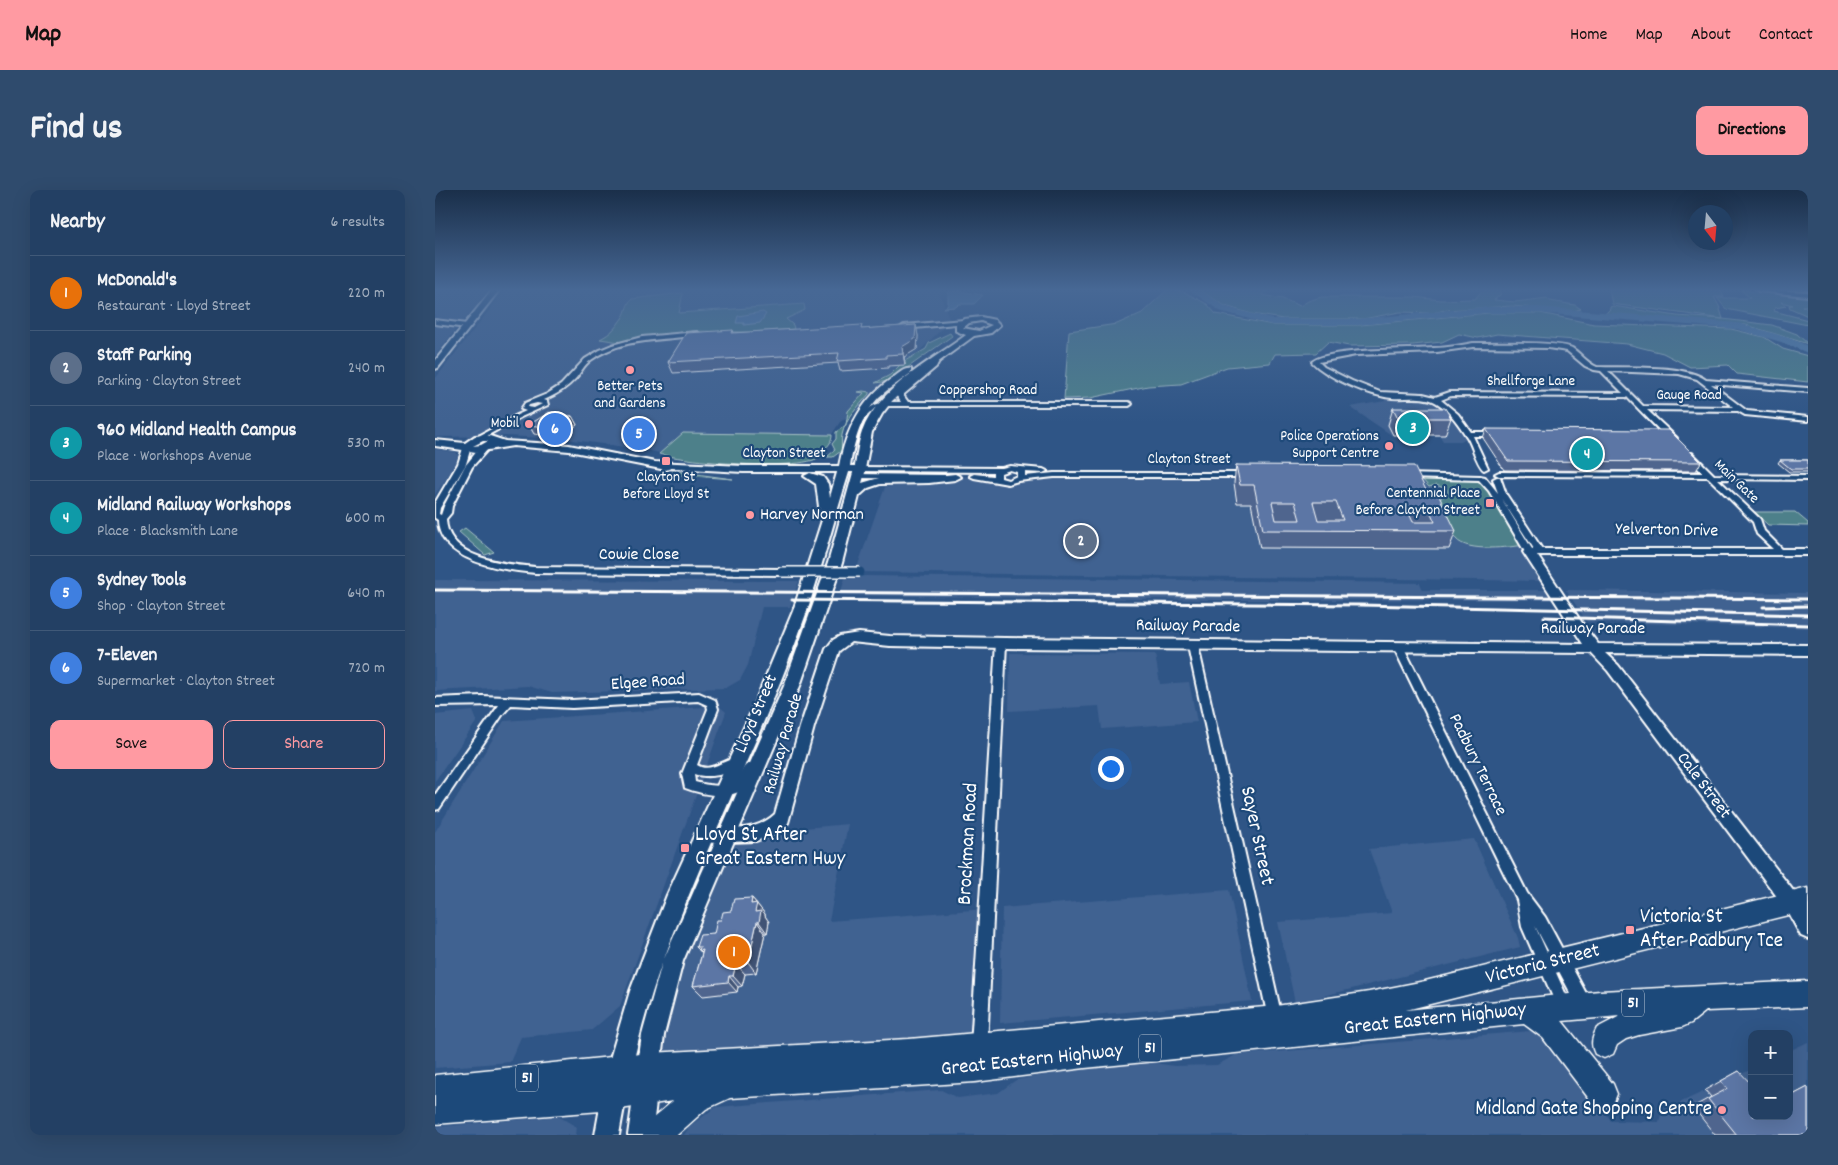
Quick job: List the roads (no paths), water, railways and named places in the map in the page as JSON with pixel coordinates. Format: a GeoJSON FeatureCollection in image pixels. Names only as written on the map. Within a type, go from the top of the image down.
{"type":"FeatureCollection","features":[{"type":"Feature","properties":{"kind":"highway","name":"Victoria Street"},"geometry":{"type":"LineString","coordinates":[[1277,1028],[1553,962],[1803,906]]}},
{"type":"Feature","properties":{"kind":"highway","name":"Great Eastern Highway"},"geometry":{"type":"LineString","coordinates":[[435,1110],[614,1096],[648,1079],[811,1059],[1575,1007],[1808,994]]}},
{"type":"Feature","properties":{"kind":"highway"},"geometry":{"type":"LineString","coordinates":[[1604,1045],[1606,1037],[1619,1029],[1639,1022],[1682,1014],[1701,1000]]}},
{"type":"Feature","properties":{"kind":"highway"},"geometry":{"type":"LineString","coordinates":[[1527,1011],[1552,1028],[1603,1094]]}},
{"type":"Feature","properties":{"kind":"highway","name":"Great Eastern Highway"},"geometry":{"type":"LineString","coordinates":[[435,1088],[619,1070],[670,1088],[975,1069],[1277,1028]]}},
{"type":"Feature","properties":{"kind":"highway"},"geometry":{"type":"LineString","coordinates":[[655,1135],[697,1099],[734,1084]]}},
{"type":"Feature","properties":{"kind":"main road"},"geometry":{"type":"LineString","coordinates":[[435,366],[461,333]]}},
{"type":"Feature","properties":{"kind":"main road","name":"Lloyd Street"},"geometry":{"type":"LineString","coordinates":[[607,1135],[619,1070],[641,991],[677,895],[759,712],[800,611],[843,472],[846,453],[856,425],[870,402],[885,387],[955,333]]}},
{"type":"Feature","properties":{"kind":"main road"},"geometry":{"type":"LineString","coordinates":[[972,334],[980,333]]}},
{"type":"Feature","properties":{"kind":"main road","name":"Lloyd Street"},"geometry":{"type":"LineString","coordinates":[[640,1135],[653,1035],[673,961],[792,686],[819,610],[855,493],[867,432],[885,404],[904,385],[972,334]]}},
{"type":"Feature","properties":{"kind":"main road","name":"Clayton Street"},"geometry":{"type":"LineString","coordinates":[[438,443],[513,444],[569,448],[659,464],[729,469],[859,472]]}},
{"type":"Feature","properties":{"kind":"main road"},"geometry":{"type":"LineString","coordinates":[[784,469],[828,460],[846,453]]}},
{"type":"Feature","properties":{"kind":"main road","name":"Clayton Street"},"geometry":{"type":"LineString","coordinates":[[659,464],[670,468],[722,475],[810,476],[843,472]]}},
{"type":"Feature","properties":{"kind":"main road"},"geometry":{"type":"LineString","coordinates":[[810,476],[819,479],[822,484],[827,510],[824,536]]}},
{"type":"Feature","properties":{"kind":"main road"},"geometry":{"type":"LineString","coordinates":[[855,493],[864,486],[879,481],[955,477]]}},
{"type":"Feature","properties":{"kind":"main road","name":"Cale Street"},"geometry":{"type":"LineString","coordinates":[[1532,548],[1556,596],[1803,906],[1799,919],[1808,930]]}},
{"type":"Feature","properties":{"kind":"main road","name":"Railway Parade"},"geometry":{"type":"LineString","coordinates":[[703,836],[760,833],[773,828],[782,818],[807,726],[833,650],[840,641],[858,637],[890,641],[1193,646],[1808,650]]}},
{"type":"Feature","properties":{"kind":"street"},"geometry":{"type":"LineString","coordinates":[[519,416],[524,407],[548,396],[565,385],[583,364],[599,353],[632,342],[688,335],[706,335]]}},
{"type":"Feature","properties":{"kind":"street"},"geometry":{"type":"LineString","coordinates":[[1485,468],[1479,452],[1468,434],[1447,407],[1437,400],[1411,400],[1367,390],[1315,362],[1319,359],[1356,353],[1437,350],[1473,345],[1548,346],[1569,349],[1591,367],[1604,371],[1672,371],[1691,375],[1705,382],[1737,409],[1754,415],[1808,419]]}},
{"type":"Feature","properties":{"kind":"street"},"geometry":{"type":"LineString","coordinates":[[442,519],[447,513],[448,506],[482,443],[503,426],[519,416],[542,407],[572,386],[587,364],[599,353]]}},
{"type":"Feature","properties":{"kind":"street"},"geometry":{"type":"LineString","coordinates":[[905,403],[899,395],[934,366],[937,361]]}},
{"type":"Feature","properties":{"kind":"street","name":"Main Gate"},"geometry":{"type":"LineString","coordinates":[[1604,371],[1757,521],[1760,532],[1779,550]]}},
{"type":"Feature","properties":{"kind":"street"},"geometry":{"type":"LineString","coordinates":[[1705,382],[1808,390]]}},
{"type":"Feature","properties":{"kind":"street","name":"Shellforge Lane"},"geometry":{"type":"LineString","coordinates":[[1437,400],[1450,394],[1628,395]]}},
{"type":"Feature","properties":{"kind":"street"},"geometry":{"type":"LineString","coordinates":[[533,402],[543,401],[546,403]]}},
{"type":"Feature","properties":{"kind":"street","name":"Coppershop Road"},"geometry":{"type":"LineString","coordinates":[[856,425],[873,406],[885,404],[1129,404]]}},
{"type":"Feature","properties":{"kind":"street"},"geometry":{"type":"LineString","coordinates":[[524,407],[525,410],[535,410]]}},
{"type":"Feature","properties":{"kind":"street","name":"Gauge Road"},"geometry":{"type":"LineString","coordinates":[[1641,408],[1737,409]]}},
{"type":"Feature","properties":{"kind":"street"},"geometry":{"type":"LineString","coordinates":[[482,443],[503,426]]}},
{"type":"Feature","properties":{"kind":"street"},"geometry":{"type":"LineString","coordinates":[[1468,434],[1506,434]]}},
{"type":"Feature","properties":{"kind":"street"},"geometry":{"type":"LineString","coordinates":[[1659,435],[1669,435]]}},
{"type":"Feature","properties":{"kind":"street","name":"Cowie Close"},"geometry":{"type":"LineString","coordinates":[[482,443],[462,464],[436,508],[435,515],[442,519],[444,534],[461,550],[476,558],[519,569],[860,572]]}},
{"type":"Feature","properties":{"kind":"street","name":"Clayton Street"},"geometry":{"type":"LineString","coordinates":[[1010,468],[1254,474],[1047,475],[1008,482],[978,476],[955,477],[859,472],[1000,470],[1010,468]]}},
{"type":"Feature","properties":{"kind":"street"},"geometry":{"type":"LineString","coordinates":[[1532,548],[1502,494],[1498,477],[1495,470],[1485,468],[1452,473],[1396,474],[1481,478],[1498,477],[1711,476],[1808,478]]}},
{"type":"Feature","properties":{"kind":"street"},"geometry":{"type":"LineString","coordinates":[[1019,469],[1023,475],[1019,479]]}},
{"type":"Feature","properties":{"kind":"street"},"geometry":{"type":"LineString","coordinates":[[997,479],[996,474],[1000,470]]}},
{"type":"Feature","properties":{"kind":"street"},"geometry":{"type":"LineString","coordinates":[[1475,470],[1474,473],[1492,490],[1532,548]]}},
{"type":"Feature","properties":{"kind":"street","name":"Yelverton Drive"},"geometry":{"type":"LineString","coordinates":[[1532,548],[1808,550]]}},
{"type":"Feature","properties":{"kind":"street","name":"Brockman Road"},"geometry":{"type":"LineString","coordinates":[[979,1047],[1001,643]]}},
{"type":"Feature","properties":{"kind":"street","name":"Sayer Street"},"geometry":{"type":"LineString","coordinates":[[1193,646],[1277,1028]]}},
{"type":"Feature","properties":{"kind":"street","name":"Padbury Terrace"},"geometry":{"type":"LineString","coordinates":[[1399,648],[1522,897],[1529,927],[1553,962],[1575,1007]]}},
{"type":"Feature","properties":{"kind":"street","name":"Elgee Road"},"geometry":{"type":"LineString","coordinates":[[435,702],[469,700],[572,704],[691,697],[706,699],[711,702],[713,709],[687,774],[689,785],[705,789],[724,789]]}},
{"type":"Feature","properties":{"kind":"street"},"geometry":{"type":"LineString","coordinates":[[435,805],[499,711],[508,702]]}},
{"type":"Feature","properties":{"kind":"street"},"geometry":{"type":"LineString","coordinates":[[724,789],[738,786],[750,768],[764,753]]}},
{"type":"Feature","properties":{"kind":"street"},"geometry":{"type":"LineString","coordinates":[[691,766],[695,771],[701,773],[717,771],[736,763]]}},
{"type":"Feature","properties":{"kind":"street","name":"Padbury Terrace"},"geometry":{"type":"LineString","coordinates":[[1553,962],[1575,1007]]}},
{"type":"Feature","properties":{"kind":"waterway"},"geometry":{"type":"LineString","coordinates":[[1762,333],[1808,350]]}},
{"type":"Feature","properties":{"kind":"railway"},"geometry":{"type":"LineString","coordinates":[[435,590],[1808,599]]}},
{"type":"Feature","properties":{"kind":"railway"},"geometry":{"type":"LineString","coordinates":[[792,600],[1360,605],[1808,615]]}},
{"type":"Feature","properties":{"kind":"railway"},"geometry":{"type":"LineString","coordinates":[[1763,607],[1808,606]]}},
{"type":"Feature","properties":{"kind":"railway"},"geometry":{"type":"LineString","coordinates":[[1544,617],[1808,625]]}},
{"type":"Feature","properties":{"kind":"place","name":"Better Pets and Gardens"},"geometry":{"type":"Point","coordinates":[630,370]}},
{"type":"Feature","properties":{"kind":"place","name":"Mobil"},"geometry":{"type":"Point","coordinates":[529,424]}},
{"type":"Feature","properties":{"kind":"place","name":"960 Midland Health Campus"},"geometry":{"type":"Point","coordinates":[1413,428]}},
{"type":"Feature","properties":{"kind":"place","name":"7-Eleven"},"geometry":{"type":"Point","coordinates":[555,429]}},
{"type":"Feature","properties":{"kind":"place","name":"Sydney Tools"},"geometry":{"type":"Point","coordinates":[639,434]}},
{"type":"Feature","properties":{"kind":"place","name":"Police Operations Support Centre"},"geometry":{"type":"Point","coordinates":[1389,446]}},
{"type":"Feature","properties":{"kind":"place","name":"Midland Railway Workshops"},"geometry":{"type":"Point","coordinates":[1587,454]}},
{"type":"Feature","properties":{"kind":"place","name":"Clayton St Before Lloyd St"},"geometry":{"type":"Point","coordinates":[666,461]}},
{"type":"Feature","properties":{"kind":"place","name":"Centennial Place Before Clayton Street"},"geometry":{"type":"Point","coordinates":[1490,503]}},
{"type":"Feature","properties":{"kind":"place","name":"Harvey Norman"},"geometry":{"type":"Point","coordinates":[750,515]}},
{"type":"Feature","properties":{"kind":"place","name":"Staff Parking"},"geometry":{"type":"Point","coordinates":[1081,541]}},
{"type":"Feature","properties":{"kind":"place","name":"Lloyd St After Great Eastern Hwy"},"geometry":{"type":"Point","coordinates":[685,848]}},
{"type":"Feature","properties":{"kind":"place","name":"Victoria St After Padbury Tce"},"geometry":{"type":"Point","coordinates":[1630,930]}},
{"type":"Feature","properties":{"kind":"place","name":"McDonald's"},"geometry":{"type":"Point","coordinates":[734,952]}},
{"type":"Feature","properties":{"kind":"place","name":"Midland Gate Shopping Centre"},"geometry":{"type":"Point","coordinates":[1722,1110]}}]}
